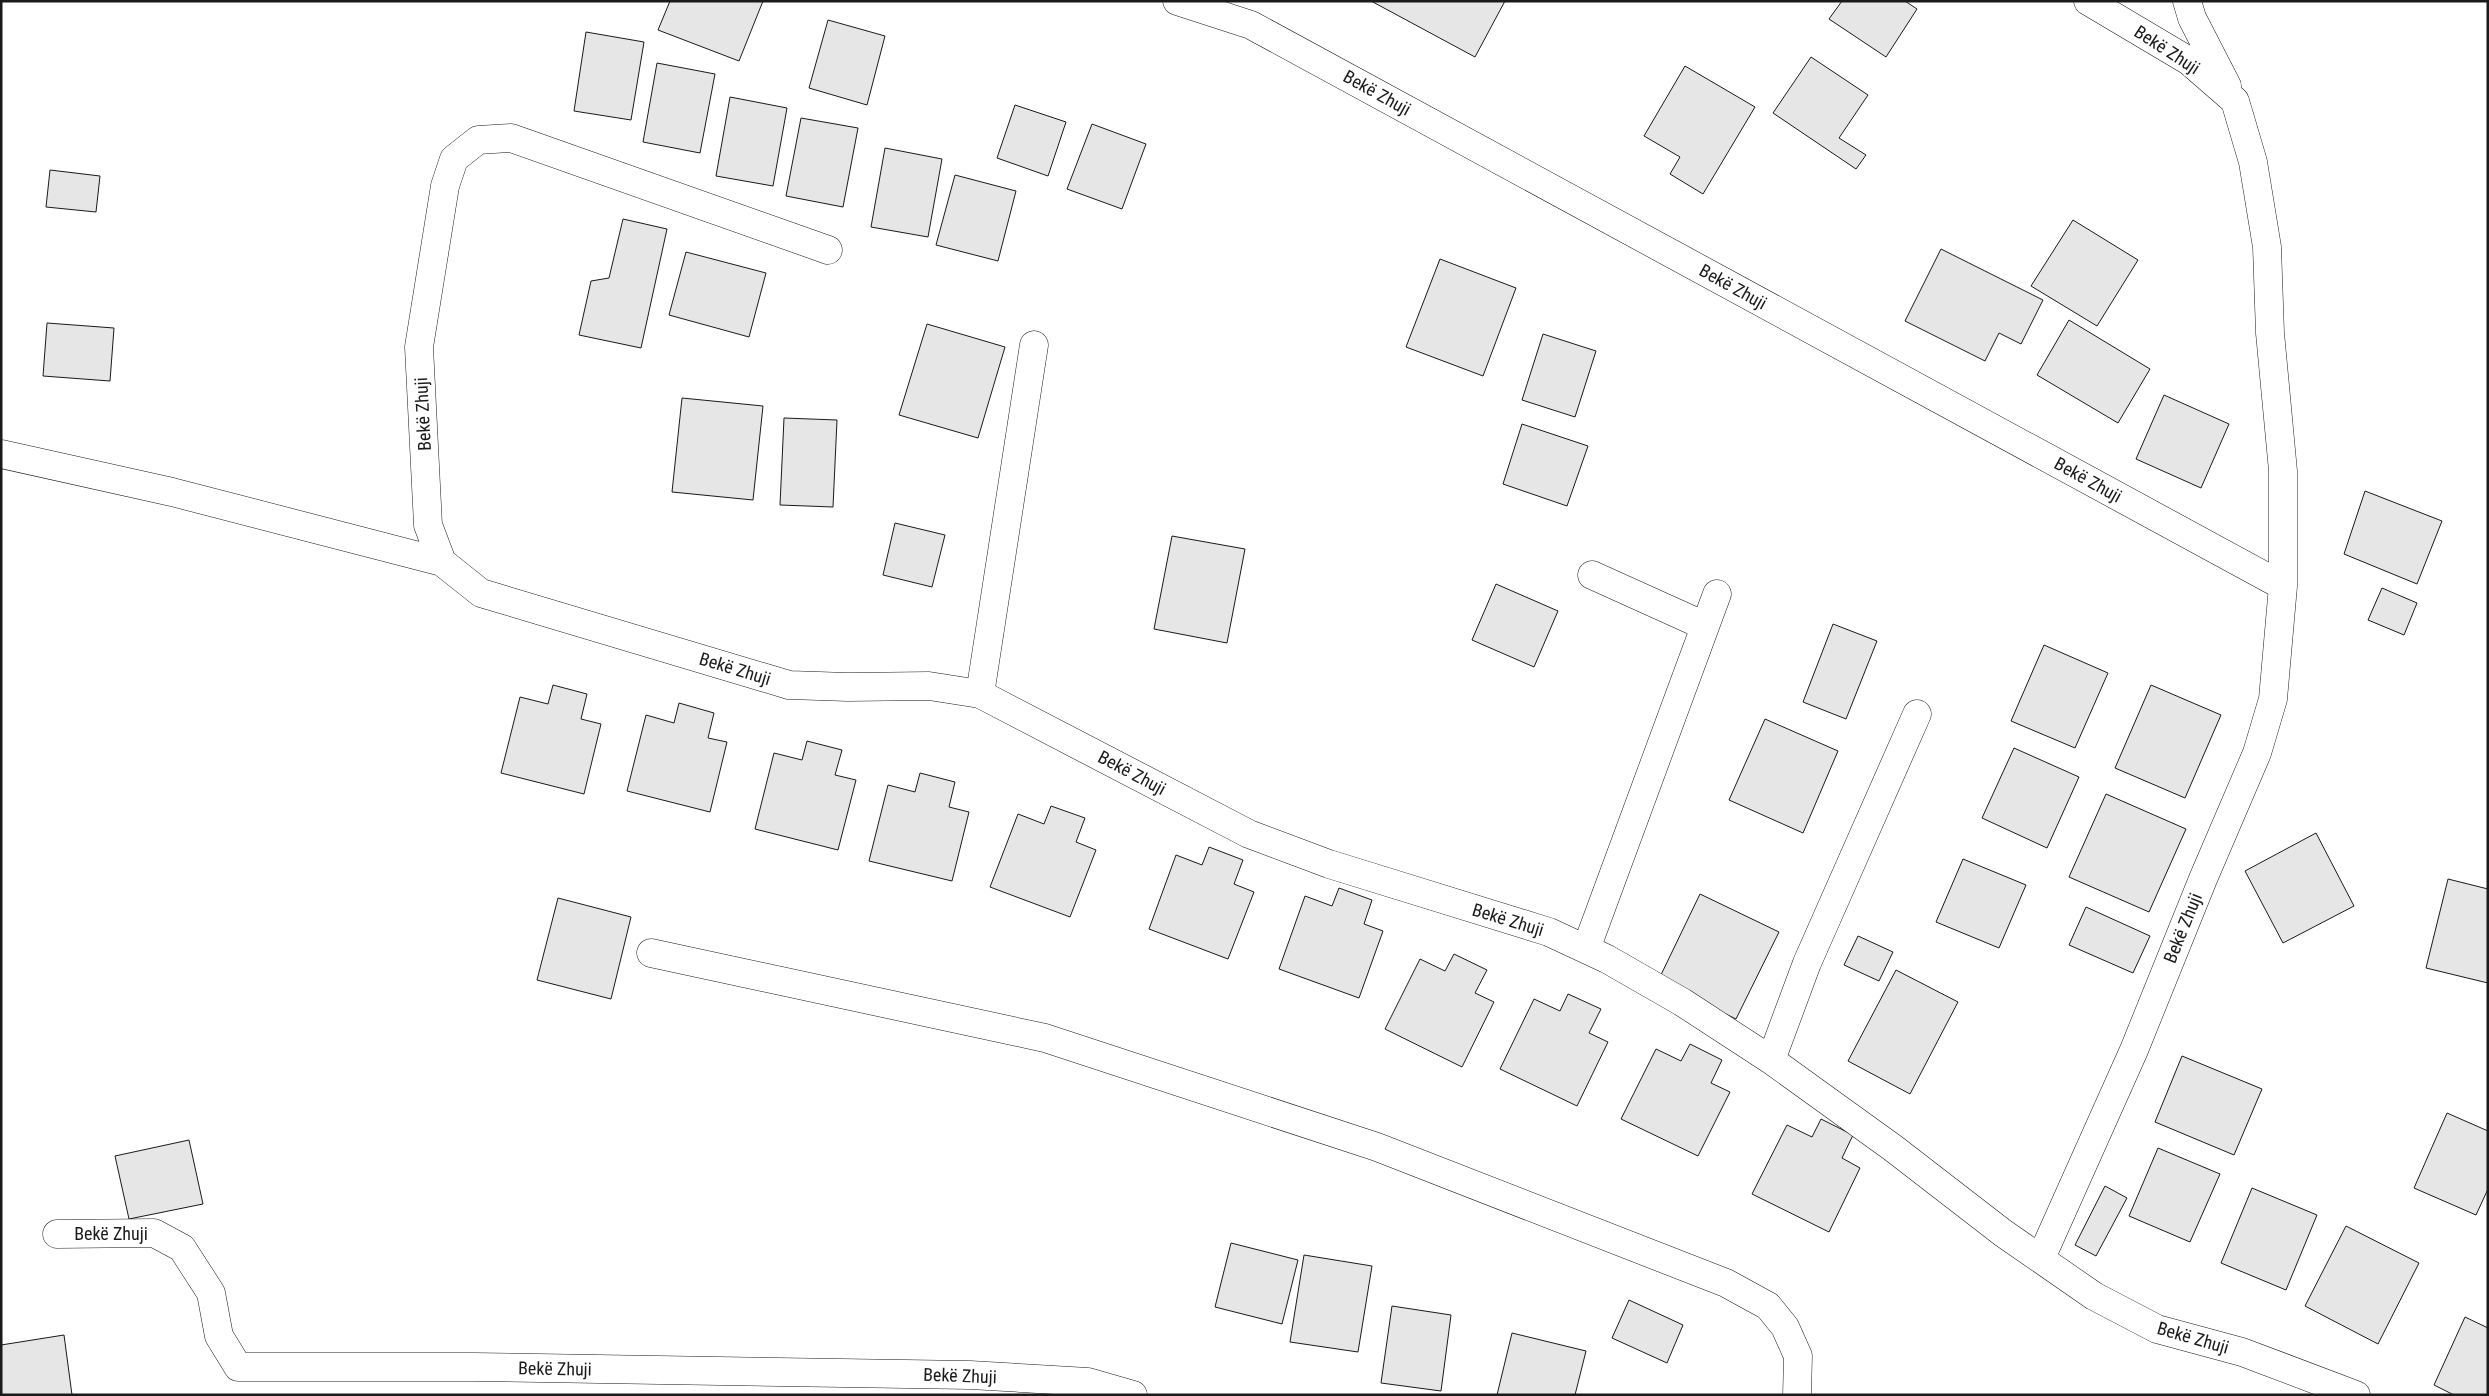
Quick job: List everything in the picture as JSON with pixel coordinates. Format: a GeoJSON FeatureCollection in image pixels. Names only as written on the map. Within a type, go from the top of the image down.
{"type":"FeatureCollection","features":[{"type":"Feature","properties":{"kind":"street","name":"Bekë Zhuji"},"geometry":{"type":"LineString","coordinates":[[1177,1],[1251,25],[2282,586]]}},
{"type":"Feature","properties":{"kind":"street","name":"Bekë Zhuji"},"geometry":{"type":"LineString","coordinates":[[2041,1258],[2134,1050],[2203,879],[2257,753],[2273,699],[2282,586],[2283,471],[2270,333],[2267,247],[2253,162],[2235,100],[2189,61],[2088,1]]}},
{"type":"Feature","properties":{"kind":"street"},"geometry":{"type":"LineString","coordinates":[[2187,1],[2192,18],[2235,100]]}},
{"type":"Feature","properties":{"kind":"street","name":"Bekë Zhuji"},"geometry":{"type":"LineString","coordinates":[[828,250],[511,138],[478,140],[454,159],[445,186],[420,347],[428,526],[442,562],[481,593],[789,685],[929,686],[980,694],[1249,834],[1329,864],[1549,932],[1607,958],[1682,1002],[1771,1060],[1893,1148],[2003,1233],[2094,1296],[2157,1329],[2242,1352],[2356,1395]]}},
{"type":"Feature","properties":{"kind":"street"},"geometry":{"type":"LineString","coordinates":[[980,694],[1034,345]]}},
{"type":"Feature","properties":{"kind":"street"},"geometry":{"type":"LineString","coordinates":[[1,454],[172,492],[442,562]]}},
{"type":"Feature","properties":{"kind":"street"},"geometry":{"type":"LineString","coordinates":[[1592,575],[1705,626]]}},
{"type":"Feature","properties":{"kind":"street"},"geometry":{"type":"LineString","coordinates":[[1586,949],[1717,594]]}},
{"type":"Feature","properties":{"kind":"street"},"geometry":{"type":"LineString","coordinates":[[1771,1060],[1807,963],[1917,714]]}},
{"type":"Feature","properties":{"kind":"street"},"geometry":{"type":"LineString","coordinates":[[651,953],[1046,1038],[1377,1147],[1726,1284],[1768,1306],[1785,1327],[1798,1356],[1796,1395]]}},
{"type":"Feature","properties":{"kind":"street","name":"Bekë Zhuji"},"geometry":{"type":"LineString","coordinates":[[57,1234],[154,1233],[182,1248],[211,1293],[219,1336],[238,1367],[474,1367],[970,1375],[1088,1382],[1132,1395]]}},
{"type":"Feature","properties":{"kind":"building"},"geometry":{"type":"Polygon","coordinates":[[[670,1],[763,1],[739,61],[658,30],[670,1]]]}},
{"type":"Feature","properties":{"kind":"building"},"geometry":{"type":"Polygon","coordinates":[[[1371,1],[1505,1],[1475,57],[1371,1]]]}},
{"type":"Feature","properties":{"kind":"building"},"geometry":{"type":"Polygon","coordinates":[[[1842,1],[1905,1],[1917,9],[1886,57],[1829,19],[1842,1]]]}},
{"type":"Feature","properties":{"kind":"building"},"geometry":{"type":"Polygon","coordinates":[[[828,20],[885,36],[867,105],[809,88],[828,20]]]}},
{"type":"Feature","properties":{"kind":"building"},"geometry":{"type":"Polygon","coordinates":[[[586,32],[644,42],[631,120],[574,111],[586,32]]]}},
{"type":"Feature","properties":{"kind":"building"},"geometry":{"type":"Polygon","coordinates":[[[1811,57],[1868,95],[1839,138],[1866,155],[1856,169],[1773,113],[1811,57]]]}},
{"type":"Feature","properties":{"kind":"building"},"geometry":{"type":"Polygon","coordinates":[[[657,63],[715,74],[700,153],[643,142],[657,63]]]}},
{"type":"Feature","properties":{"kind":"building"},"geometry":{"type":"Polygon","coordinates":[[[1685,66],[1755,107],[1703,194],[1670,174],[1680,157],[1644,136],[1685,66]]]}},
{"type":"Feature","properties":{"kind":"building"},"geometry":{"type":"Polygon","coordinates":[[[730,97],[787,108],[773,186],[716,176],[730,97]]]}},
{"type":"Feature","properties":{"kind":"building"},"geometry":{"type":"Polygon","coordinates":[[[1015,105],[1066,122],[1048,176],[997,158],[1015,105]]]}},
{"type":"Feature","properties":{"kind":"building"},"geometry":{"type":"Polygon","coordinates":[[[801,118],[858,128],[843,207],[786,196],[801,118]]]}},
{"type":"Feature","properties":{"kind":"building"},"geometry":{"type":"Polygon","coordinates":[[[1092,124],[1146,144],[1122,209],[1067,189],[1092,124]]]}},
{"type":"Feature","properties":{"kind":"building"},"geometry":{"type":"Polygon","coordinates":[[[885,148],[942,159],[928,237],[871,227],[885,148]]]}},
{"type":"Feature","properties":{"kind":"building"},"geometry":{"type":"Polygon","coordinates":[[[50,170],[100,176],[96,212],[46,207],[50,170]]]}},
{"type":"Feature","properties":{"kind":"building"},"geometry":{"type":"Polygon","coordinates":[[[955,175],[1016,191],[998,261],[936,245],[955,175]]]}},
{"type":"Feature","properties":{"kind":"building"},"geometry":{"type":"Polygon","coordinates":[[[623,219],[667,229],[641,348],[579,335],[591,281],[609,278],[623,219]]]}},
{"type":"Feature","properties":{"kind":"building"},"geometry":{"type":"Polygon","coordinates":[[[2073,220],[2138,260],[2097,326],[2031,286],[2073,220]]]}},
{"type":"Feature","properties":{"kind":"building"},"geometry":{"type":"Polygon","coordinates":[[[1941,249],[2043,300],[2021,344],[1999,333],[1985,361],[1905,321],[1941,249]]]}},
{"type":"Feature","properties":{"kind":"building"},"geometry":{"type":"Polygon","coordinates":[[[686,252],[766,273],[749,337],[669,315],[686,252]]]}},
{"type":"Feature","properties":{"kind":"building"},"geometry":{"type":"Polygon","coordinates":[[[1440,259],[1516,288],[1483,376],[1406,347],[1440,259]]]}},
{"type":"Feature","properties":{"kind":"building"},"geometry":{"type":"Polygon","coordinates":[[[2069,320],[2150,369],[2118,423],[2037,375],[2069,320]]]}},
{"type":"Feature","properties":{"kind":"building"},"geometry":{"type":"Polygon","coordinates":[[[47,323],[114,328],[110,381],[43,376],[47,323]]]}},
{"type":"Feature","properties":{"kind":"building"},"geometry":{"type":"Polygon","coordinates":[[[927,324],[1005,347],[978,438],[899,415],[927,324]]]}},
{"type":"Feature","properties":{"kind":"building"},"geometry":{"type":"Polygon","coordinates":[[[1543,334],[1596,351],[1575,417],[1522,400],[1543,334]]]}},
{"type":"Feature","properties":{"kind":"building"},"geometry":{"type":"Polygon","coordinates":[[[2164,395],[2229,424],[2201,488],[2136,459],[2164,395]]]}},
{"type":"Feature","properties":{"kind":"building"},"geometry":{"type":"Polygon","coordinates":[[[682,398],[763,406],[753,500],[672,492],[682,398]]]}},
{"type":"Feature","properties":{"kind":"building"},"geometry":{"type":"Polygon","coordinates":[[[784,418],[837,420],[833,507],[780,505],[784,418]]]}},
{"type":"Feature","properties":{"kind":"building"},"geometry":{"type":"Polygon","coordinates":[[[1522,424],[1588,446],[1567,506],[1503,484],[1522,424]]]}},
{"type":"Feature","properties":{"kind":"building"},"geometry":{"type":"Polygon","coordinates":[[[2365,491],[2442,521],[2417,584],[2344,554],[2365,491]]]}},
{"type":"Feature","properties":{"kind":"building"},"geometry":{"type":"Polygon","coordinates":[[[895,523],[945,535],[932,587],[883,575],[895,523]]]}},
{"type":"Feature","properties":{"kind":"building"},"geometry":{"type":"Polygon","coordinates":[[[1172,536],[1245,549],[1227,643],[1154,629],[1172,536]]]}},
{"type":"Feature","properties":{"kind":"building"},"geometry":{"type":"Polygon","coordinates":[[[1496,584],[1558,611],[1534,667],[1472,640],[1496,584]]]}},
{"type":"Feature","properties":{"kind":"building"},"geometry":{"type":"Polygon","coordinates":[[[2382,588],[2417,603],[2404,635],[2368,620],[2382,588]]]}},
{"type":"Feature","properties":{"kind":"building"},"geometry":{"type":"Polygon","coordinates":[[[1833,624],[1877,641],[1846,719],[1803,702],[1833,624]]]}},
{"type":"Feature","properties":{"kind":"building"},"geometry":{"type":"Polygon","coordinates":[[[2044,645],[2108,673],[2075,748],[2011,721],[2044,645]]]}},
{"type":"Feature","properties":{"kind":"building"},"geometry":{"type":"Polygon","coordinates":[[[553,685],[587,694],[581,719],[601,724],[584,794],[501,773],[520,697],[548,704],[553,685]]]}},
{"type":"Feature","properties":{"kind":"building"},"geometry":{"type":"Polygon","coordinates":[[[2151,685],[2221,715],[2185,798],[2115,768],[2151,685]]]}},
{"type":"Feature","properties":{"kind":"building"},"geometry":{"type":"Polygon","coordinates":[[[679,703],[714,713],[708,738],[727,742],[710,812],[627,791],[646,715],[674,723],[679,703]]]}},
{"type":"Feature","properties":{"kind":"building"},"geometry":{"type":"Polygon","coordinates":[[[1765,719],[1838,751],[1803,833],[1729,800],[1765,719]]]}},
{"type":"Feature","properties":{"kind":"building"},"geometry":{"type":"Polygon","coordinates":[[[807,741],[842,750],[835,775],[856,780],[838,850],[755,829],[774,753],[802,760],[807,741]]]}},
{"type":"Feature","properties":{"kind":"building"},"geometry":{"type":"Polygon","coordinates":[[[2014,748],[2079,777],[2047,848],[1982,818],[2014,748]]]}},
{"type":"Feature","properties":{"kind":"building"},"geometry":{"type":"Polygon","coordinates":[[[920,773],[955,782],[949,807],[969,812],[952,881],[869,861],[888,785],[915,792],[920,773]]]}},
{"type":"Feature","properties":{"kind":"building"},"geometry":{"type":"Polygon","coordinates":[[[2106,794],[2186,829],[2149,912],[2069,877],[2106,794]]]}},
{"type":"Feature","properties":{"kind":"building"},"geometry":{"type":"Polygon","coordinates":[[[1051,806],[1085,818],[1076,842],[1096,850],[1070,917],[990,887],[1018,814],[1044,824],[1051,806]]]}},
{"type":"Feature","properties":{"kind":"building"},"geometry":{"type":"Polygon","coordinates":[[[2316,833],[2354,906],[2283,943],[2245,871],[2316,833]]]}},
{"type":"Feature","properties":{"kind":"building"},"geometry":{"type":"Polygon","coordinates":[[[1209,847],[1243,860],[1234,884],[1254,892],[1228,959],[1149,929],[1176,855],[1202,865],[1209,847]]]}},
{"type":"Feature","properties":{"kind":"building"},"geometry":{"type":"Polygon","coordinates":[[[1963,859],[2026,885],[1999,948],[1936,922],[1963,859]]]}},
{"type":"Feature","properties":{"kind":"building"},"geometry":{"type":"Polygon","coordinates":[[[2448,879],[2488,889],[2488,983],[2426,968],[2448,879]]]}},
{"type":"Feature","properties":{"kind":"building"},"geometry":{"type":"Polygon","coordinates":[[[1339,888],[1372,900],[1364,924],[1383,931],[1359,998],[1279,969],[1305,896],[1332,906],[1339,888]]]}},
{"type":"Feature","properties":{"kind":"building"},"geometry":{"type":"Polygon","coordinates":[[[1700,894],[1779,932],[1736,1019],[1658,981],[1700,894]]]}},
{"type":"Feature","properties":{"kind":"building"},"geometry":{"type":"Polygon","coordinates":[[[558,898],[631,917],[611,999],[537,980],[558,898]]]}},
{"type":"Feature","properties":{"kind":"building"},"geometry":{"type":"Polygon","coordinates":[[[2086,907],[2150,936],[2133,973],[2069,945],[2086,907]]]}},
{"type":"Feature","properties":{"kind":"building"},"geometry":{"type":"Polygon","coordinates":[[[1858,936],[1893,952],[1879,981],[1844,965],[1858,936]]]}},
{"type":"Feature","properties":{"kind":"building"},"geometry":{"type":"Polygon","coordinates":[[[1454,954],[1487,970],[1475,993],[1494,1002],[1462,1067],[1385,1029],[1420,959],[1445,971],[1454,954]]]}},
{"type":"Feature","properties":{"kind":"building"},"geometry":{"type":"Polygon","coordinates":[[[1896,970],[1958,1002],[1910,1094],[1848,1061],[1896,970]]]}},
{"type":"Feature","properties":{"kind":"building"},"geometry":{"type":"Polygon","coordinates":[[[1568,994],[1601,1009],[1589,1033],[1608,1042],[1577,1106],[1500,1069],[1534,999],[1560,1011],[1568,994]]]}},
{"type":"Feature","properties":{"kind":"building"},"geometry":{"type":"Polygon","coordinates":[[[1690,1044],[1722,1060],[1711,1083],[1730,1092],[1698,1156],[1621,1119],[1656,1049],[1681,1061],[1690,1044]]]}},
{"type":"Feature","properties":{"kind":"building"},"geometry":{"type":"Polygon","coordinates":[[[2182,1056],[2262,1089],[2234,1155],[2155,1122],[2182,1056]]]}},
{"type":"Feature","properties":{"kind":"building"},"geometry":{"type":"Polygon","coordinates":[[[2447,1113],[2488,1131],[2488,1189],[2476,1215],[2414,1188],[2447,1113]]]}},
{"type":"Feature","properties":{"kind":"building"},"geometry":{"type":"Polygon","coordinates":[[[1821,1119],[1853,1135],[1842,1158],[1860,1168],[1829,1232],[1752,1194],[1787,1125],[1812,1137],[1821,1119]]]}},
{"type":"Feature","properties":{"kind":"building"},"geometry":{"type":"Polygon","coordinates":[[[189,1140],[203,1204],[129,1219],[115,1156],[189,1140]]]}},
{"type":"Feature","properties":{"kind":"building"},"geometry":{"type":"Polygon","coordinates":[[[2158,1148],[2220,1174],[2190,1242],[2129,1216],[2158,1148]]]}},
{"type":"Feature","properties":{"kind":"building"},"geometry":{"type":"Polygon","coordinates":[[[2105,1186],[2127,1198],[2096,1256],[2075,1245],[2105,1186]]]}},
{"type":"Feature","properties":{"kind":"building"},"geometry":{"type":"Polygon","coordinates":[[[2252,1188],[2317,1215],[2286,1290],[2221,1263],[2252,1188]]]}},
{"type":"Feature","properties":{"kind":"building"},"geometry":{"type":"Polygon","coordinates":[[[2346,1226],[2419,1263],[2378,1344],[2305,1306],[2346,1226]]]}},
{"type":"Feature","properties":{"kind":"building"},"geometry":{"type":"Polygon","coordinates":[[[1231,1243],[1298,1260],[1282,1324],[1215,1307],[1231,1243]]]}},
{"type":"Feature","properties":{"kind":"building"},"geometry":{"type":"Polygon","coordinates":[[[1304,1255],[1372,1266],[1358,1352],[1290,1342],[1304,1255]]]}},
{"type":"Feature","properties":{"kind":"building"},"geometry":{"type":"Polygon","coordinates":[[[1629,1300],[1683,1325],[1667,1363],[1612,1338],[1629,1300]]]}},
{"type":"Feature","properties":{"kind":"building"},"geometry":{"type":"Polygon","coordinates":[[[1392,1306],[1451,1315],[1441,1391],[1381,1383],[1392,1306]]]}},
{"type":"Feature","properties":{"kind":"building"},"geometry":{"type":"Polygon","coordinates":[[[2465,1317],[2488,1328],[2488,1395],[2454,1395],[2434,1385],[2465,1317]]]}},
{"type":"Feature","properties":{"kind":"building"},"geometry":{"type":"Polygon","coordinates":[[[1512,1333],[1586,1351],[1575,1395],[1497,1395],[1512,1333]]]}},
{"type":"Feature","properties":{"kind":"building"},"geometry":{"type":"Polygon","coordinates":[[[64,1335],[72,1395],[1,1395],[1,1345],[64,1335]]]}}]}
